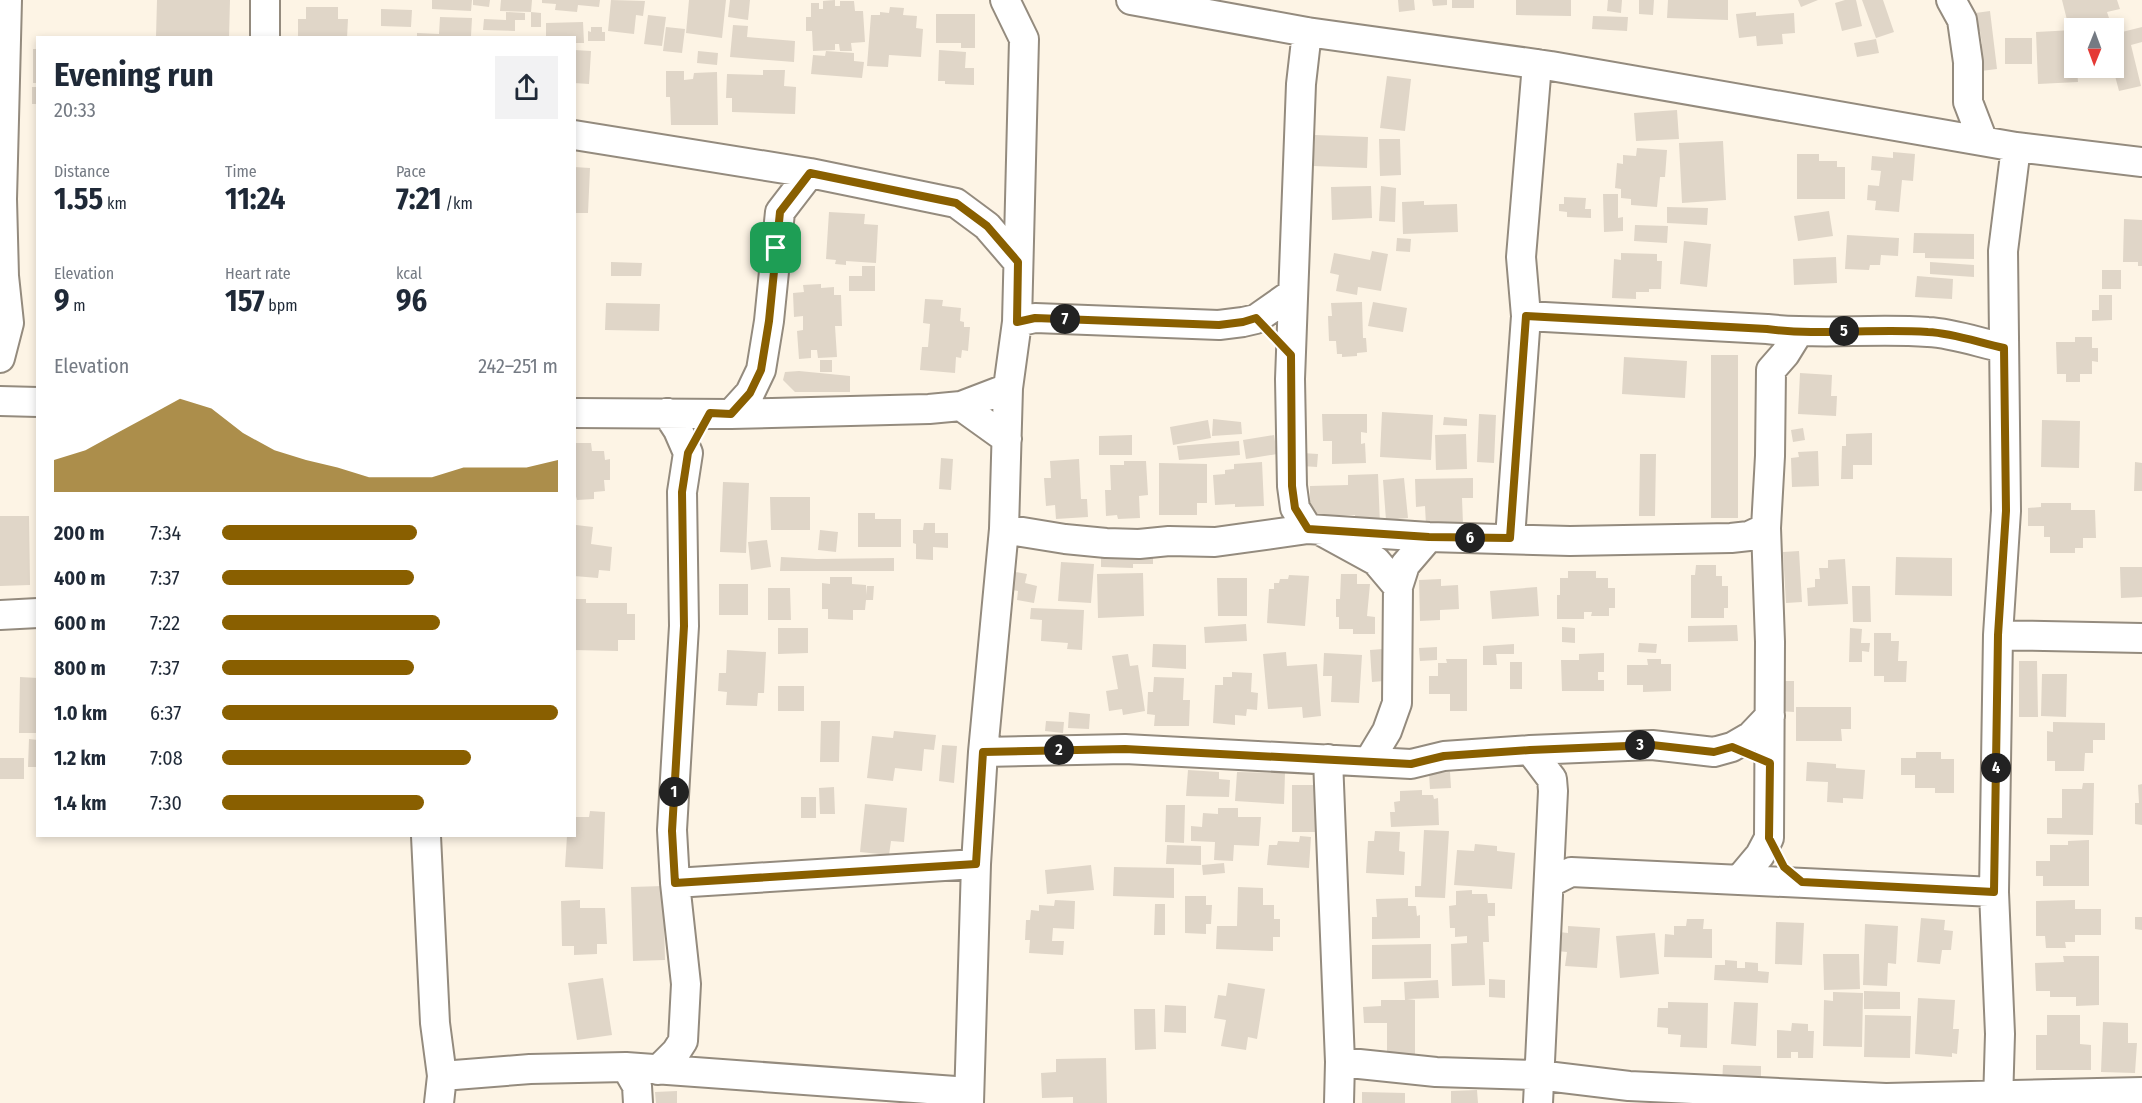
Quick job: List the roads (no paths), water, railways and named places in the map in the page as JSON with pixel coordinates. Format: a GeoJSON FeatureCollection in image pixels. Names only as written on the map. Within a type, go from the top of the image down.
{"type":"FeatureCollection","features":[{"type":"Feature","properties":{"kind":"street"},"geometry":{"type":"LineString","coordinates":[[0,358],[9,323],[4,276],[2,199],[7,0]]}},
{"type":"Feature","properties":{"kind":"street"},"geometry":{"type":"LineString","coordinates":[[265,0],[265,36]]}},
{"type":"Feature","properties":{"kind":"street"},"geometry":{"type":"LineString","coordinates":[[426,837],[435,1023],[441,1089],[530,1069],[626,1067],[969,1097],[976,864],[983,752],[1004,529],[1008,388],[1017,322],[1024,39],[1005,0]]}},
{"type":"Feature","properties":{"kind":"street"},"geometry":{"type":"LineString","coordinates":[[1131,0],[1307,32],[1537,64],[2016,147],[2142,162]]}},
{"type":"Feature","properties":{"kind":"street"},"geometry":{"type":"LineString","coordinates":[[1951,0],[1962,20],[1968,62],[1968,102],[1983,141]]}},
{"type":"Feature","properties":{"kind":"street"},"geometry":{"type":"LineString","coordinates":[[1307,32],[1301,84],[1291,355],[1292,486],[1295,508],[1313,529],[1376,561],[1398,587]]}},
{"type":"Feature","properties":{"kind":"street"},"geometry":{"type":"LineString","coordinates":[[1510,538],[1526,316],[1521,257],[1537,64]]}},
{"type":"Feature","properties":{"kind":"street"},"geometry":{"type":"LineString","coordinates":[[576,135],[810,173],[956,203],[987,226],[1018,262]]}},
{"type":"Feature","properties":{"kind":"street"},"geometry":{"type":"LineString","coordinates":[[1998,1100],[2000,1034],[1994,892],[1998,635],[2006,511],[2003,251],[2016,147]]}},
{"type":"Feature","properties":{"kind":"street"},"geometry":{"type":"LineString","coordinates":[[658,1070],[676,1052],[683,1041],[686,1026],[686,984],[675,883],[673,819],[684,626],[682,492],[688,453],[720,414],[750,393],[761,370],[769,321],[780,212],[759,166]]}},
{"type":"Feature","properties":{"kind":"street"},"geometry":{"type":"LineString","coordinates":[[780,212],[810,173]]}},
{"type":"Feature","properties":{"kind":"street"},"geometry":{"type":"LineString","coordinates":[[1017,322],[1035,318],[1219,325],[1256,318],[1293,293]]}},
{"type":"Feature","properties":{"kind":"street"},"geometry":{"type":"LineString","coordinates":[[1526,316],[1755,328],[1798,333],[1861,330],[1930,332],[2004,348]]}},
{"type":"Feature","properties":{"kind":"street"},"geometry":{"type":"LineString","coordinates":[[1256,318],[1291,355]]}},
{"type":"Feature","properties":{"kind":"street"},"geometry":{"type":"LineString","coordinates":[[1739,880],[1760,855],[1769,838],[1770,716],[1766,528],[1771,370],[1755,328]]}},
{"type":"Feature","properties":{"kind":"street"},"geometry":{"type":"LineString","coordinates":[[1771,370],[1785,354],[1798,333]]}},
{"type":"Feature","properties":{"kind":"street"},"geometry":{"type":"LineString","coordinates":[[576,413],[720,414],[884,411],[961,406],[1008,388]]}},
{"type":"Feature","properties":{"kind":"street"},"geometry":{"type":"LineString","coordinates":[[0,401],[36,402]]}},
{"type":"Feature","properties":{"kind":"street"},"geometry":{"type":"LineString","coordinates":[[961,406],[1007,439]]}},
{"type":"Feature","properties":{"kind":"street"},"geometry":{"type":"LineString","coordinates":[[667,413],[678,430],[688,453]]}},
{"type":"Feature","properties":{"kind":"street"},"geometry":{"type":"LineString","coordinates":[[1004,529],[1065,539],[1139,544],[1168,541],[1215,542],[1313,529],[1429,537],[1570,541],[1731,538],[1749,536],[1766,528]]}},
{"type":"Feature","properties":{"kind":"street"},"geometry":{"type":"LineString","coordinates":[[1369,761],[1387,730],[1397,703],[1398,587],[1405,565],[1429,537]]}},
{"type":"Feature","properties":{"kind":"street"},"geometry":{"type":"LineString","coordinates":[[0,615],[36,614]]}},
{"type":"Feature","properties":{"kind":"street"},"geometry":{"type":"LineString","coordinates":[[1998,635],[2142,638]]}},
{"type":"Feature","properties":{"kind":"street"},"geometry":{"type":"LineString","coordinates":[[983,752],[1125,749],[1411,764],[1444,756],[1652,745],[1714,752],[1732,747],[1751,736],[1770,716]]}},
{"type":"Feature","properties":{"kind":"street"},"geometry":{"type":"LineString","coordinates":[[1732,747],[1770,763]]}},
{"type":"Feature","properties":{"kind":"street"},"geometry":{"type":"LineString","coordinates":[[1530,750],[1552,778],[1550,884],[1538,1103]]}},
{"type":"Feature","properties":{"kind":"street"},"geometry":{"type":"LineString","coordinates":[[1328,759],[1340,1062],[1339,1103]]}},
{"type":"Feature","properties":{"kind":"street"},"geometry":{"type":"LineString","coordinates":[[1769,838],[1784,867],[1802,882]]}},
{"type":"Feature","properties":{"kind":"street"},"geometry":{"type":"LineString","coordinates":[[675,883],[976,864]]}},
{"type":"Feature","properties":{"kind":"street"},"geometry":{"type":"LineString","coordinates":[[1550,884],[1571,872],[1994,892]]}},
{"type":"Feature","properties":{"kind":"street"},"geometry":{"type":"LineString","coordinates":[[1340,1062],[1436,1072],[1538,1075],[1629,1086],[1886,1098],[1998,1100],[2142,1092]]}},
{"type":"Feature","properties":{"kind":"street"},"geometry":{"type":"LineString","coordinates":[[626,1067],[637,1086],[638,1103]]}}]}
